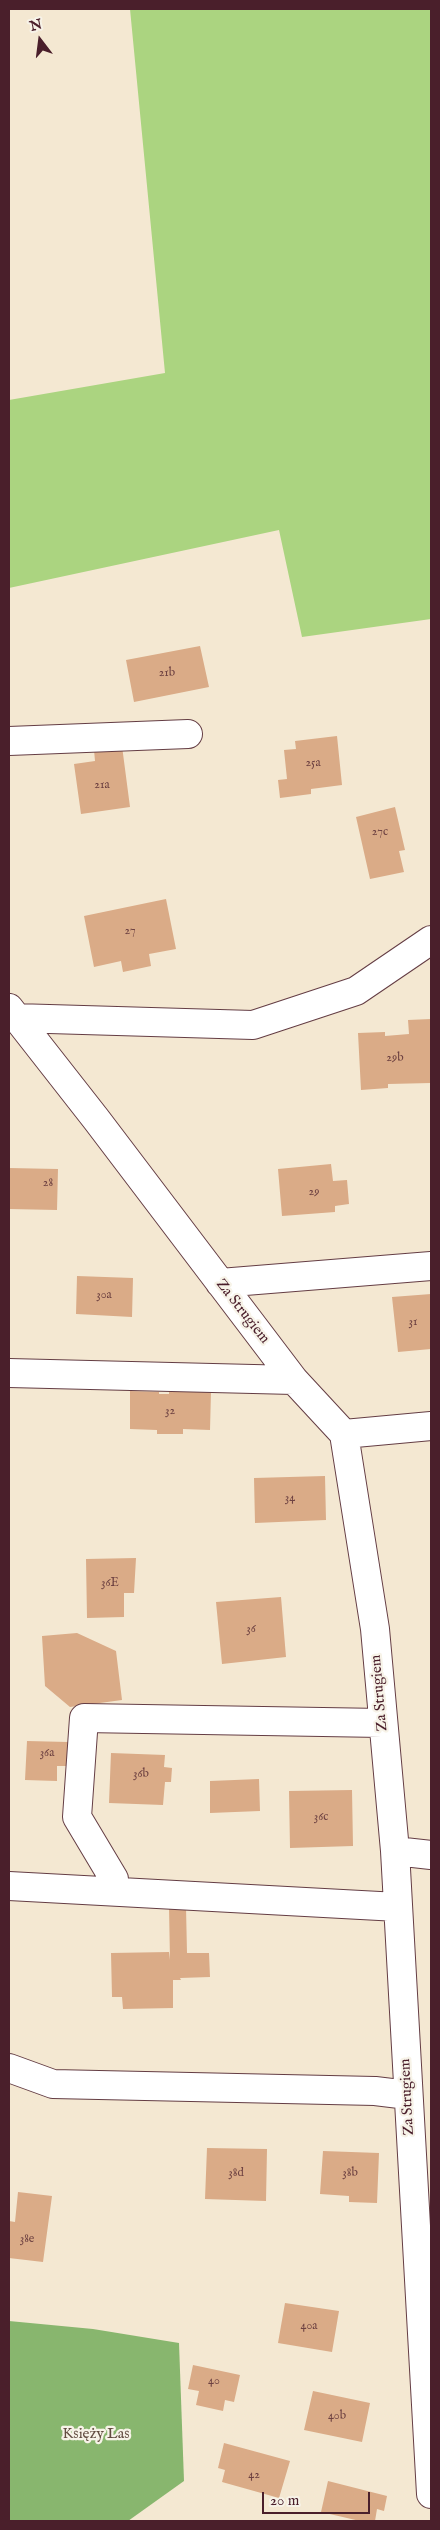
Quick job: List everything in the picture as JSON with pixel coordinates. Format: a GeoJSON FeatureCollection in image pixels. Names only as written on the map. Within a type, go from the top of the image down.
{"type":"FeatureCollection","features":[{"type":"Feature","properties":{"kind":"street"},"geometry":{"type":"LineString","coordinates":[[9,741],[188,734]]}},
{"type":"Feature","properties":{"kind":"street"},"geometry":{"type":"LineString","coordinates":[[12,1013],[253,1025],[356,992],[431,940]]}},
{"type":"Feature","properties":{"kind":"street","name":"Za Strugiem"},"geometry":{"type":"LineString","coordinates":[[12,1013],[96,1119],[294,1380],[344,1434],[375,1629],[395,1851],[408,2095],[428,2378],[431,2494]]}},
{"type":"Feature","properties":{"kind":"street"},"geometry":{"type":"LineString","coordinates":[[220,1283],[431,1266]]}},
{"type":"Feature","properties":{"kind":"street"},"geometry":{"type":"LineString","coordinates":[[9,1373],[294,1380]]}},
{"type":"Feature","properties":{"kind":"street"},"geometry":{"type":"LineString","coordinates":[[344,1434],[431,1426]]}},
{"type":"Feature","properties":{"kind":"street"},"geometry":{"type":"LineString","coordinates":[[114,1879],[77,1817],[84,1718],[382,1723]]}},
{"type":"Feature","properties":{"kind":"street"},"geometry":{"type":"LineString","coordinates":[[395,1851],[431,1855]]}},
{"type":"Feature","properties":{"kind":"street"},"geometry":{"type":"LineString","coordinates":[[9,1886],[398,1907]]}},
{"type":"Feature","properties":{"kind":"street"},"geometry":{"type":"LineString","coordinates":[[9,2068],[53,2084],[375,2091],[408,2095]]}},
{"type":"Feature","properties":{"kind":"green space"},"geometry":{"type":"Polygon","coordinates":[[[130,9],[431,9],[431,619],[302,637],[279,530],[9,588],[9,400],[165,373],[130,9]]]}},
{"type":"Feature","properties":{"kind":"green space","name":"Księży Las"},"geometry":{"type":"Polygon","coordinates":[[[9,2321],[93,2329],[179,2343],[184,2481],[128,2521],[9,2521],[9,2321]]]}},
{"type":"Feature","properties":{"kind":"building"},"geometry":{"type":"Polygon","coordinates":[[[200,646],[209,687],[134,702],[126,660],[200,646]]]}},
{"type":"Feature","properties":{"kind":"building"},"geometry":{"type":"Polygon","coordinates":[[[337,736],[342,785],[311,789],[311,794],[280,798],[278,780],[287,779],[284,750],[296,749],[295,741],[337,736]]]}},
{"type":"Feature","properties":{"kind":"building"},"geometry":{"type":"Polygon","coordinates":[[[122,746],[130,807],[81,814],[74,764],[95,761],[94,750],[122,746]]]}},
{"type":"Feature","properties":{"kind":"building"},"geometry":{"type":"Polygon","coordinates":[[[395,807],[405,850],[399,851],[404,872],[370,879],[356,817],[395,807]]]}},
{"type":"Feature","properties":{"kind":"building"},"geometry":{"type":"Polygon","coordinates":[[[166,899],[176,949],[149,954],[151,966],[123,972],[121,961],[94,967],[84,916],[166,899]]]}},
{"type":"Feature","properties":{"kind":"building"},"geometry":{"type":"Polygon","coordinates":[[[431,1019],[431,1083],[388,1084],[388,1088],[361,1090],[358,1033],[385,1032],[385,1036],[409,1034],[408,1020],[431,1019]]]}},
{"type":"Feature","properties":{"kind":"building"},"geometry":{"type":"Polygon","coordinates":[[[331,1164],[333,1181],[347,1180],[349,1204],[335,1206],[335,1212],[282,1216],[278,1169],[331,1164]]]}},
{"type":"Feature","properties":{"kind":"building"},"geometry":{"type":"Polygon","coordinates":[[[9,1168],[58,1169],[57,1210],[9,1209],[9,1168]]]}},
{"type":"Feature","properties":{"kind":"building"},"geometry":{"type":"Polygon","coordinates":[[[77,1276],[133,1278],[132,1317],[76,1314],[77,1276]]]}},
{"type":"Feature","properties":{"kind":"building"},"geometry":{"type":"Polygon","coordinates":[[[431,1294],[431,1349],[398,1352],[392,1297],[431,1294]]]}},
{"type":"Feature","properties":{"kind":"building"},"geometry":{"type":"Polygon","coordinates":[[[130,1391],[169,1394],[169,1391],[211,1391],[210,1430],[183,1429],[183,1434],[157,1434],[157,1430],[130,1429],[130,1391]]]}},
{"type":"Feature","properties":{"kind":"building"},"geometry":{"type":"Polygon","coordinates":[[[325,1476],[326,1520],[255,1523],[254,1478],[325,1476]]]}},
{"type":"Feature","properties":{"kind":"building"},"geometry":{"type":"Polygon","coordinates":[[[136,1558],[134,1593],[124,1593],[124,1617],[87,1618],[86,1559],[136,1558]]]}},
{"type":"Feature","properties":{"kind":"building"},"geometry":{"type":"Polygon","coordinates":[[[281,1597],[286,1657],[222,1664],[216,1602],[281,1597]]]}},
{"type":"Feature","properties":{"kind":"building"},"geometry":{"type":"Polygon","coordinates":[[[77,1633],[116,1651],[122,1700],[70,1707],[45,1686],[42,1636],[77,1633]]]}},
{"type":"Feature","properties":{"kind":"building"},"geometry":{"type":"Polygon","coordinates":[[[27,1741],[68,1742],[68,1766],[57,1766],[57,1781],[25,1780],[27,1741]]]}},
{"type":"Feature","properties":{"kind":"building"},"geometry":{"type":"Polygon","coordinates":[[[111,1753],[165,1755],[164,1767],[172,1768],[171,1782],[165,1782],[163,1805],[109,1803],[111,1753]]]}},
{"type":"Feature","properties":{"kind":"building"},"geometry":{"type":"Polygon","coordinates":[[[259,1779],[260,1811],[210,1813],[210,1781],[259,1779]]]}},
{"type":"Feature","properties":{"kind":"building"},"geometry":{"type":"Polygon","coordinates":[[[352,1790],[353,1846],[290,1848],[289,1791],[352,1790]]]}},
{"type":"Feature","properties":{"kind":"building"},"geometry":{"type":"Polygon","coordinates":[[[169,1907],[186,1907],[187,1953],[209,1953],[210,1977],[173,1980],[173,2008],[123,2009],[122,1997],[112,1997],[111,1953],[169,1952],[170,1960],[169,1907]]]}},
{"type":"Feature","properties":{"kind":"building"},"geometry":{"type":"Polygon","coordinates":[[[207,2148],[267,2149],[266,2201],[205,2199],[207,2148]]]}},
{"type":"Feature","properties":{"kind":"building"},"geometry":{"type":"Polygon","coordinates":[[[323,2151],[379,2153],[377,2203],[349,2202],[349,2196],[320,2194],[323,2151]]]}},
{"type":"Feature","properties":{"kind":"building"},"geometry":{"type":"Polygon","coordinates":[[[18,2192],[52,2196],[43,2262],[9,2258],[9,2221],[15,2222],[18,2192]]]}},
{"type":"Feature","properties":{"kind":"building"},"geometry":{"type":"Polygon","coordinates":[[[285,2303],[339,2311],[332,2352],[278,2343],[285,2303]]]}},
{"type":"Feature","properties":{"kind":"building"},"geometry":{"type":"Polygon","coordinates":[[[193,2365],[240,2375],[234,2402],[225,2400],[223,2411],[196,2405],[199,2391],[188,2389],[193,2365]]]}},
{"type":"Feature","properties":{"kind":"building"},"geometry":{"type":"Polygon","coordinates":[[[313,2391],[370,2403],[362,2442],[304,2430],[313,2391]]]}},
{"type":"Feature","properties":{"kind":"building"},"geometry":{"type":"Polygon","coordinates":[[[224,2443],[290,2461],[279,2498],[222,2482],[225,2470],[218,2468],[224,2443]]]}},
{"type":"Feature","properties":{"kind":"building"},"geometry":{"type":"Polygon","coordinates":[[[328,2481],[387,2496],[384,2511],[377,2509],[375,2521],[360,2521],[321,2512],[328,2481]]]}}]}
